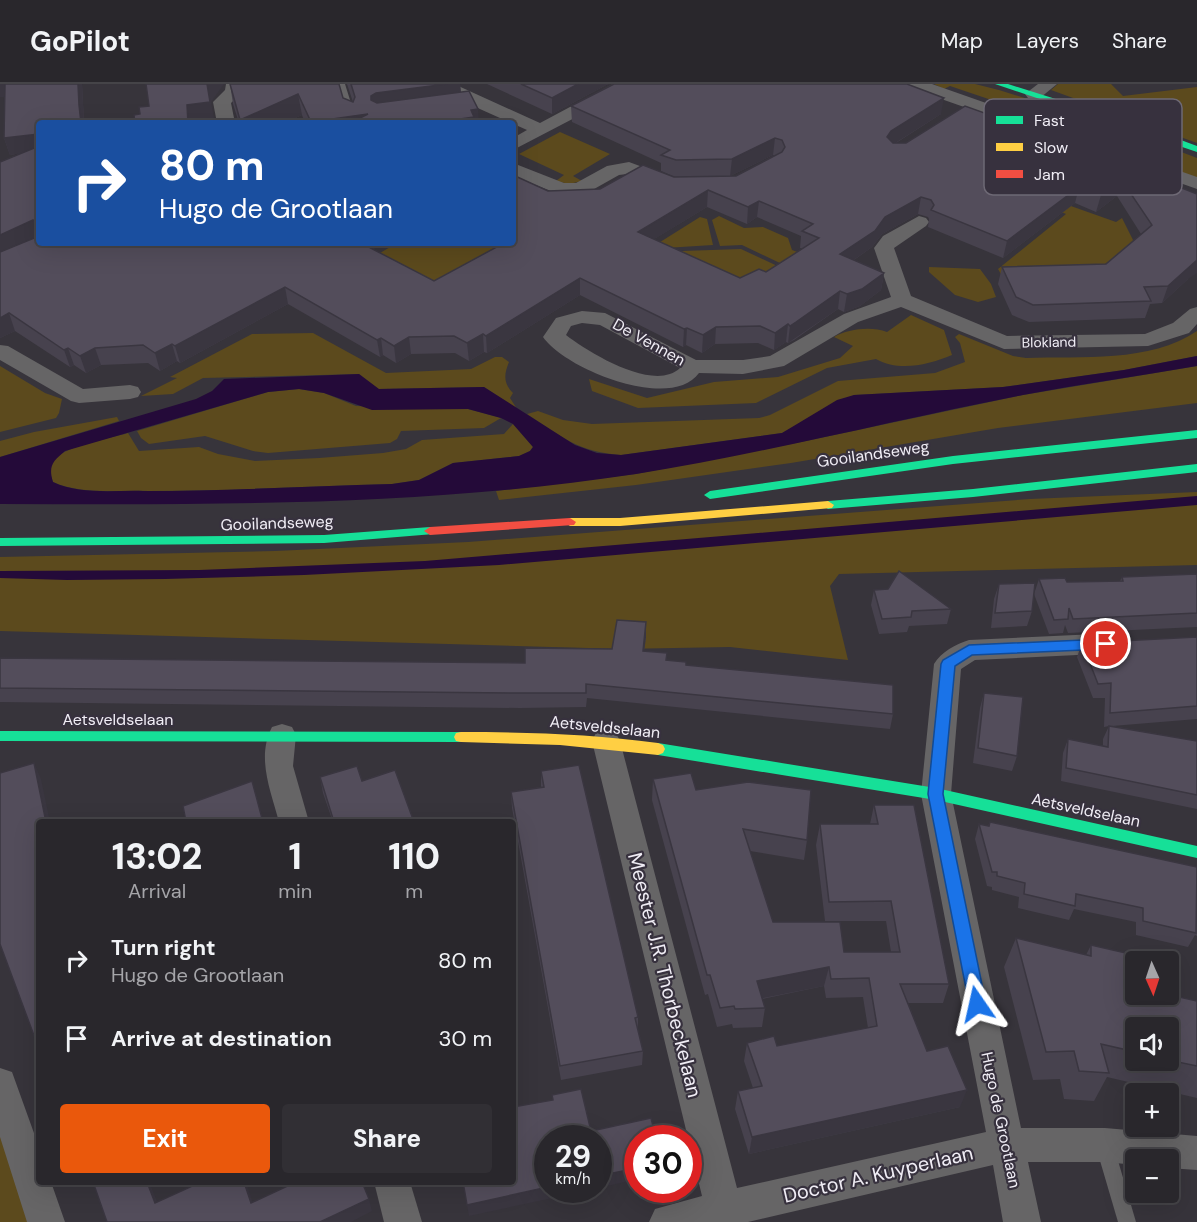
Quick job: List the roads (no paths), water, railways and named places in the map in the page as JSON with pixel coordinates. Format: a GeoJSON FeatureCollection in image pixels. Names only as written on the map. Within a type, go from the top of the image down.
{"type":"FeatureCollection","features":[{"type":"Feature","properties":{"kind":"main road"},"geometry":{"type":"LineString","coordinates":[[999,84],[1049,99]]}},
{"type":"Feature","properties":{"kind":"main road"},"geometry":{"type":"LineString","coordinates":[[1182,144],[1197,149]]}},
{"type":"Feature","properties":{"kind":"main road","name":"Gooilandseweg"},"geometry":{"type":"LineString","coordinates":[[698,497],[796,481],[1010,452],[1197,434]]}},
{"type":"Feature","properties":{"kind":"main road","name":"Gooilandseweg"},"geometry":{"type":"LineString","coordinates":[[0,542],[170,542],[324,538],[555,522],[620,522],[951,495],[1197,468]]}},
{"type":"Feature","properties":{"kind":"main road","name":"Gooilandseweg"},"geometry":{"type":"LineString","coordinates":[[555,522],[623,508]]}},
{"type":"Feature","properties":{"kind":"main road","name":"Aetsveldselaan"},"geometry":{"type":"LineString","coordinates":[[0,736],[549,737],[606,741],[936,794],[1197,852]]}},
{"type":"Feature","properties":{"kind":"street"},"geometry":{"type":"LineString","coordinates":[[225,120],[222,102],[233,92],[234,84]]}},
{"type":"Feature","properties":{"kind":"street"},"geometry":{"type":"LineString","coordinates":[[446,84],[448,88],[474,105],[514,120]]}},
{"type":"Feature","properties":{"kind":"street"},"geometry":{"type":"LineString","coordinates":[[516,143],[626,84]]}},
{"type":"Feature","properties":{"kind":"street"},"geometry":{"type":"LineString","coordinates":[[1034,94],[1049,84]]}},
{"type":"Feature","properties":{"kind":"street"},"geometry":{"type":"LineString","coordinates":[[925,85],[984,109]]}},
{"type":"Feature","properties":{"kind":"street"},"geometry":{"type":"LineString","coordinates":[[953,117],[972,105]]}},
{"type":"Feature","properties":{"kind":"street"},"geometry":{"type":"LineString","coordinates":[[516,121],[541,130]]}},
{"type":"Feature","properties":{"kind":"street"},"geometry":{"type":"LineString","coordinates":[[516,170],[561,189],[580,189],[614,170],[629,168],[673,185],[684,185]]}},
{"type":"Feature","properties":{"kind":"street"},"geometry":{"type":"LineString","coordinates":[[1182,178],[1197,183]]}},
{"type":"Feature","properties":{"kind":"street"},"geometry":{"type":"LineString","coordinates":[[902,300],[884,248],[890,240],[919,222]]}},
{"type":"Feature","properties":{"kind":"street","name":"Blokland"},"geometry":{"type":"LineString","coordinates":[[902,300],[1004,343],[1148,340],[1181,328],[1197,313]]}},
{"type":"Feature","properties":{"kind":"street","name":"De Vennen"},"geometry":{"type":"LineString","coordinates":[[693,366],[682,378],[667,381],[636,380],[570,350],[554,337],[563,322],[582,317],[605,318],[693,366],[743,367],[776,361],[850,318],[902,300]]}},
{"type":"Feature","properties":{"kind":"street"},"geometry":{"type":"LineString","coordinates":[[0,351],[79,396],[130,392]]}},
{"type":"Feature","properties":{"kind":"street","name":"Hugo de Grootlaan"},"geometry":{"type":"LineString","coordinates":[[1022,1222],[936,794],[948,664],[969,650],[1151,642]]}},
{"type":"Feature","properties":{"kind":"street"},"geometry":{"type":"LineString","coordinates":[[282,735],[278,766],[293,819]]}},
{"type":"Feature","properties":{"kind":"street","name":"Meester J.R. Thorbeckelaan"},"geometry":{"type":"LineString","coordinates":[[606,741],[748,1211]]}},
{"type":"Feature","properties":{"kind":"street"},"geometry":{"type":"LineString","coordinates":[[0,1084],[46,1222]]}},
{"type":"Feature","properties":{"kind":"street","name":"Doctor A. Kuyperlaan"},"geometry":{"type":"LineString","coordinates":[[668,1222],[748,1211],[1005,1145],[1105,1144],[1197,1153]]}},
{"type":"Feature","properties":{"kind":"street"},"geometry":{"type":"LineString","coordinates":[[393,1185],[403,1222]]}},
{"type":"Feature","properties":{"kind":"lane"},"geometry":{"type":"LineString","coordinates":[[341,84],[352,119]]}},
{"type":"Feature","properties":{"kind":"lane"},"geometry":{"type":"LineString","coordinates":[[1105,1144],[1127,1222]]}}]}
